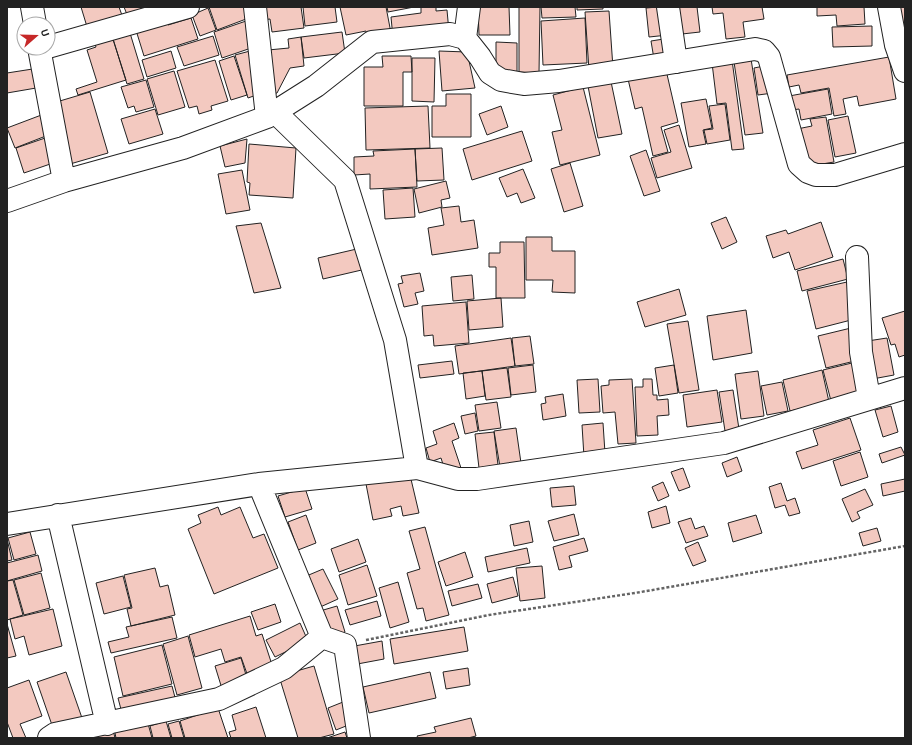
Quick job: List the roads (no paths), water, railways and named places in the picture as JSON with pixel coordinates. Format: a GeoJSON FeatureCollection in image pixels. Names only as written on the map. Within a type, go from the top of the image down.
{"type":"FeatureCollection","features":[{"type":"Feature","properties":{"kind":"street"},"geometry":{"type":"LineString","coordinates":[[56,44],[188,7]]}},
{"type":"Feature","properties":{"kind":"street"},"geometry":{"type":"LineString","coordinates":[[255,7],[271,115],[345,180],[395,340],[418,468]]}},
{"type":"Feature","properties":{"kind":"street"},"geometry":{"type":"LineString","coordinates":[[465,38],[469,7]]}},
{"type":"Feature","properties":{"kind":"street"},"geometry":{"type":"LineString","coordinates":[[668,7],[676,62]]}},
{"type":"Feature","properties":{"kind":"street"},"geometry":{"type":"LineString","coordinates":[[889,7],[896,45],[905,71]]}},
{"type":"Feature","properties":{"kind":"street"},"geometry":{"type":"LineString","coordinates":[[7,201],[64,181],[183,148],[271,115],[316,86],[372,42],[450,34],[465,38],[490,73],[501,80],[524,84],[559,81],[755,49],[764,51],[769,57],[799,164],[808,172],[816,175],[835,175],[905,154]]}},
{"type":"Feature","properties":{"kind":"street"},"geometry":{"type":"LineString","coordinates":[[43,56],[64,181]]}},
{"type":"Feature","properties":{"kind":"street"},"geometry":{"type":"LineString","coordinates":[[857,257],[860,352],[869,398]]}},
{"type":"Feature","properties":{"kind":"street"},"geometry":{"type":"LineString","coordinates":[[7,524],[259,484],[418,468],[458,479],[477,479],[724,443],[905,388]]}},
{"type":"Feature","properties":{"kind":"street"},"geometry":{"type":"LineString","coordinates":[[259,484],[322,637],[345,645],[359,738]]}},
{"type":"Feature","properties":{"kind":"street"},"geometry":{"type":"LineString","coordinates":[[58,515],[107,724]]}},
{"type":"Feature","properties":{"kind":"street"},"geometry":{"type":"LineString","coordinates":[[49,738],[55,734],[219,699],[284,668],[322,637]]}}]}
